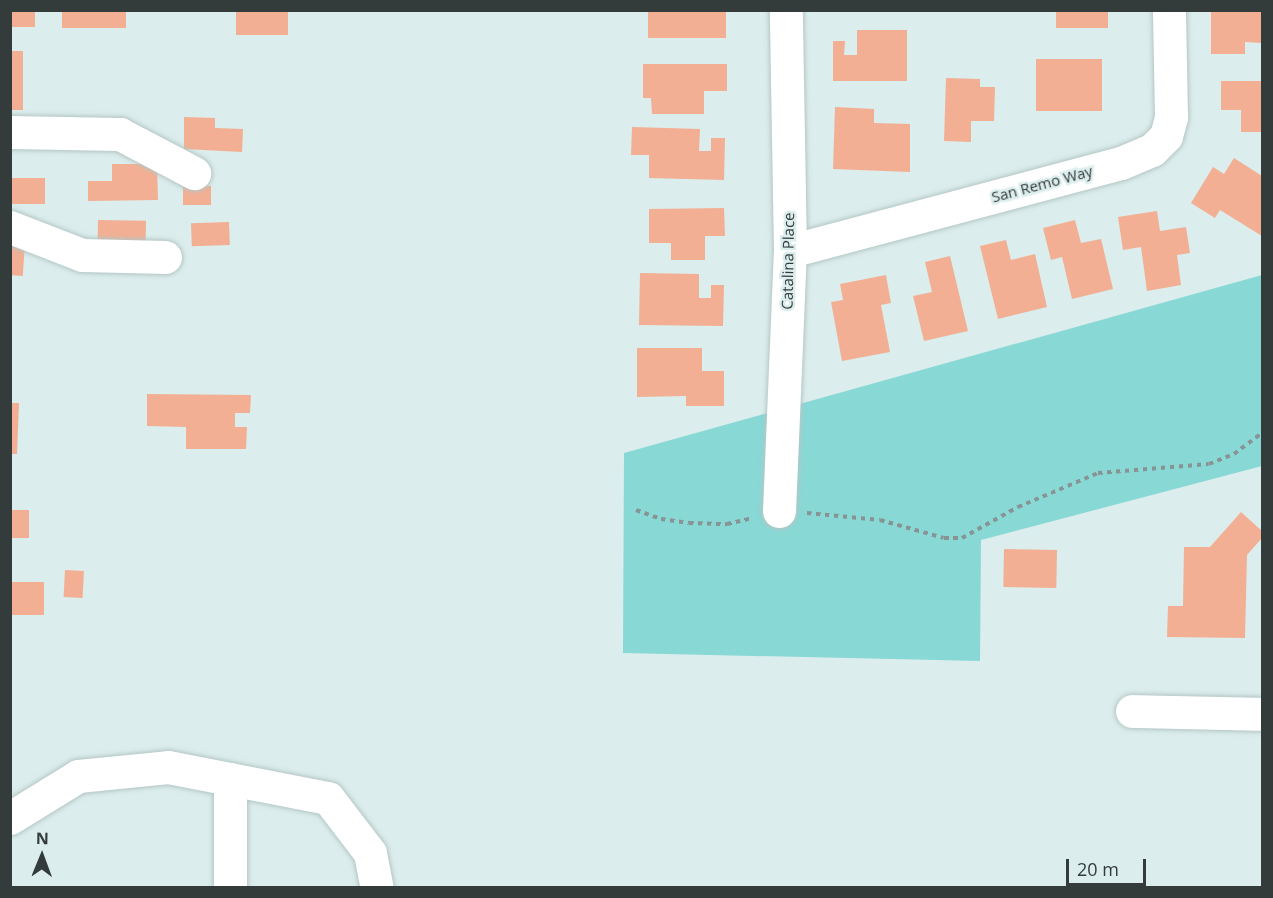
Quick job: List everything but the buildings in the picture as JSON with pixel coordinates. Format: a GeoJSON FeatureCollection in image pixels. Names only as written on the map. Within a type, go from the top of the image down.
{"type":"FeatureCollection","features":[{"type":"Feature","properties":{"kind":"street","name":"Catalina Place"},"geometry":{"type":"LineString","coordinates":[[779,511],[790,251],[786,10]]}},
{"type":"Feature","properties":{"kind":"street","name":"San Remo Way"},"geometry":{"type":"LineString","coordinates":[[790,251],[1121,163],[1152,150],[1166,136],[1171,117],[1169,10]]}},
{"type":"Feature","properties":{"kind":"street"},"geometry":{"type":"LineString","coordinates":[[10,132],[120,134],[194,172]]}},
{"type":"Feature","properties":{"kind":"street"},"geometry":{"type":"LineString","coordinates":[[10,227],[82,255],[165,257]]}},
{"type":"Feature","properties":{"kind":"street"},"geometry":{"type":"LineString","coordinates":[[1132,711],[1263,714]]}},
{"type":"Feature","properties":{"kind":"street"},"geometry":{"type":"LineString","coordinates":[[10,818],[78,776],[168,767],[328,798],[370,853],[377,888]]}},
{"type":"Feature","properties":{"kind":"street"},"geometry":{"type":"LineString","coordinates":[[230,779],[230,888]]}},
{"type":"Feature","properties":{"kind":"path"},"geometry":{"type":"LineString","coordinates":[[636,510],[661,519],[727,524],[779,511],[880,520],[944,538],[962,538],[1018,507],[1098,473],[1209,464],[1234,454],[1263,433]]}},
{"type":"Feature","properties":{"kind":"shaded area"},"geometry":{"type":"Polygon","coordinates":[[[1262,275],[1262,466],[981,540],[980,661],[623,653],[624,453],[1262,275]]]}}]}
